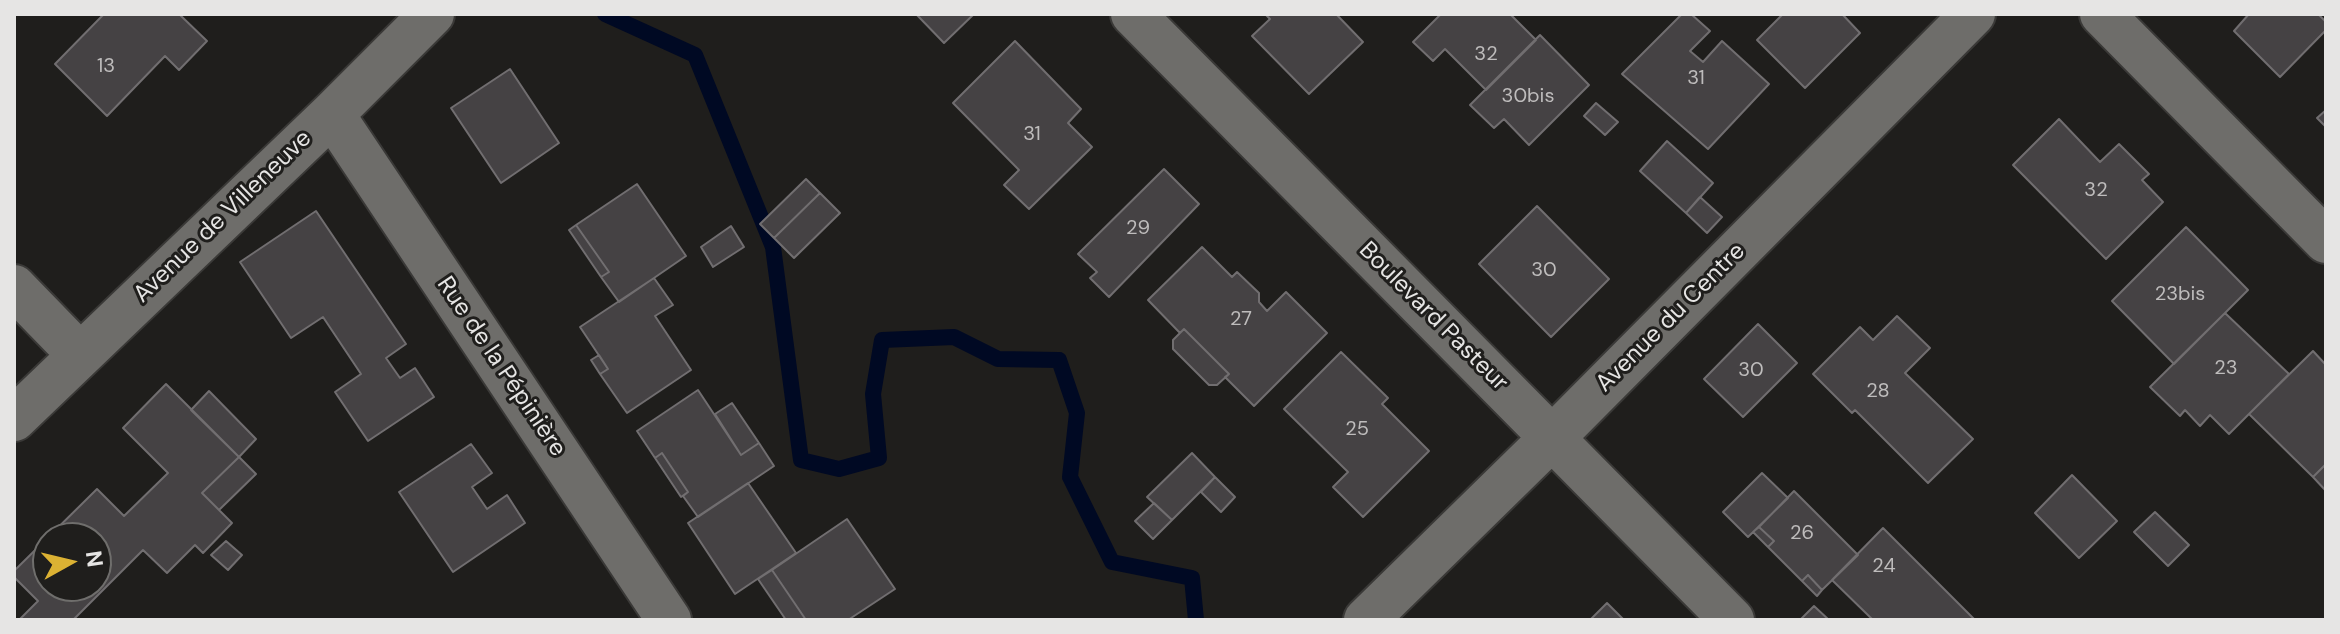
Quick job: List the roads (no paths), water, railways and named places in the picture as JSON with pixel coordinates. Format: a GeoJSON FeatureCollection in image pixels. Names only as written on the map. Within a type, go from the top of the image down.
{"type":"FeatureCollection","features":[{"type":"Feature","properties":{"kind":"street","name":"Avenue de Villeneuve"},"geometry":{"type":"LineString","coordinates":[[14,419],[432,14]]}},
{"type":"Feature","properties":{"kind":"street","name":"Boulevard Pasteur"},"geometry":{"type":"LineString","coordinates":[[1133,14],[1732,620]]}},
{"type":"Feature","properties":{"kind":"street","name":"Avenue du Centre"},"geometry":{"type":"LineString","coordinates":[[1366,620],[1973,14]]}},
{"type":"Feature","properties":{"kind":"street"},"geometry":{"type":"LineString","coordinates":[[2102,14],[2326,241]]}},
{"type":"Feature","properties":{"kind":"street","name":"Rue de la Pépinière"},"geometry":{"type":"LineString","coordinates":[[332,114],[669,620]]}},
{"type":"Feature","properties":{"kind":"street"},"geometry":{"type":"LineString","coordinates":[[14,287],[79,354]]}},
{"type":"Feature","properties":{"kind":"waterway"},"geometry":{"type":"LineString","coordinates":[[605,14],[695,55],[773,247],[801,460],[839,469],[879,458],[873,394],[882,340],[954,337],[998,359],[1059,360],[1077,413],[1070,477],[1112,562],[1192,578],[1196,620]]}}]}
